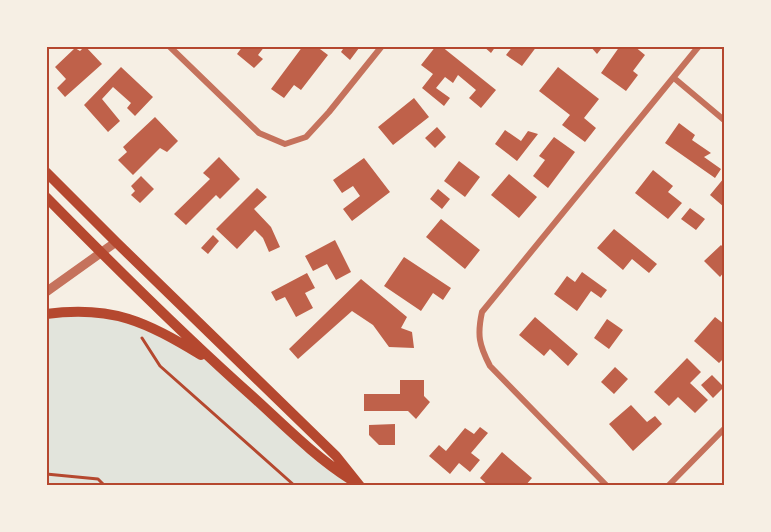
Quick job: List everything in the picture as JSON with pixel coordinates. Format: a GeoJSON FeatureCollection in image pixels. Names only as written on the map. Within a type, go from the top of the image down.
{"type":"FeatureCollection","features":[{"type":"Feature","properties":{"kind":"main road"},"geometry":{"type":"LineString","coordinates":[[46,172],[336,456],[359,484]]}},
{"type":"Feature","properties":{"kind":"main road"},"geometry":{"type":"LineString","coordinates":[[46,197],[219,366],[329,465],[359,484]]}},
{"type":"Feature","properties":{"kind":"main road"},"geometry":{"type":"LineString","coordinates":[[46,314],[68,311],[103,313],[129,318],[158,329],[219,366]]}},
{"type":"Feature","properties":{"kind":"street"},"geometry":{"type":"LineString","coordinates":[[169,46],[260,133],[285,144],[306,137],[382,46]]}},
{"type":"Feature","properties":{"kind":"street"},"geometry":{"type":"LineString","coordinates":[[607,486],[490,366],[481,350],[477,331],[482,312],[699,46]]}},
{"type":"Feature","properties":{"kind":"street"},"geometry":{"type":"LineString","coordinates":[[674,78],[724,120]]}},
{"type":"Feature","properties":{"kind":"street"},"geometry":{"type":"LineString","coordinates":[[46,292],[116,243]]}},
{"type":"Feature","properties":{"kind":"street"},"geometry":{"type":"LineString","coordinates":[[668,486],[724,429]]}},
{"type":"Feature","properties":{"kind":"path"},"geometry":{"type":"LineString","coordinates":[[141,337],[160,366],[295,486]]}},
{"type":"Feature","properties":{"kind":"path"},"geometry":{"type":"LineString","coordinates":[[46,474],[98,479],[105,486]]}},
{"type":"Feature","properties":{"kind":"shaded area"},"geometry":{"type":"Polygon","coordinates":[[[46,314],[129,318],[219,366],[360,485],[47,485],[46,314]]]}},
{"type":"Feature","properties":{"kind":"building"},"geometry":{"type":"Polygon","coordinates":[[[85,46],[102,64],[65,97],[57,88],[66,79],[55,67],[75,48],[80,51],[85,46]]]}},
{"type":"Feature","properties":{"kind":"building"},"geometry":{"type":"Polygon","coordinates":[[[243,46],[265,46],[258,55],[263,59],[254,68],[237,54],[243,46]]]}},
{"type":"Feature","properties":{"kind":"building"},"geometry":{"type":"Polygon","coordinates":[[[303,46],[316,46],[328,55],[301,90],[294,85],[284,98],[271,89],[303,46]]]}},
{"type":"Feature","properties":{"kind":"building"},"geometry":{"type":"Polygon","coordinates":[[[345,46],[359,48],[350,60],[341,52],[345,46]]]}},
{"type":"Feature","properties":{"kind":"building"},"geometry":{"type":"Polygon","coordinates":[[[436,46],[441,46],[496,90],[481,108],[469,98],[476,90],[458,75],[453,83],[445,77],[436,88],[450,98],[444,106],[422,88],[433,74],[421,65],[436,46]]]}},
{"type":"Feature","properties":{"kind":"building"},"geometry":{"type":"Polygon","coordinates":[[[483,46],[496,46],[491,53],[483,46]]]}},
{"type":"Feature","properties":{"kind":"building"},"geometry":{"type":"Polygon","coordinates":[[[513,46],[537,46],[522,66],[506,55],[513,46]]]}},
{"type":"Feature","properties":{"kind":"building"},"geometry":{"type":"Polygon","coordinates":[[[590,46],[598,46],[601,49],[597,54],[590,46]]]}},
{"type":"Feature","properties":{"kind":"building"},"geometry":{"type":"Polygon","coordinates":[[[620,46],[634,46],[645,55],[633,71],[638,75],[626,91],[601,73],[620,46]]]}},
{"type":"Feature","properties":{"kind":"building"},"geometry":{"type":"Polygon","coordinates":[[[121,67],[153,97],[135,116],[127,108],[131,103],[113,87],[102,99],[120,121],[108,132],[84,105],[121,67]]]}},
{"type":"Feature","properties":{"kind":"building"},"geometry":{"type":"Polygon","coordinates":[[[558,67],[599,99],[584,118],[596,128],[585,142],[562,125],[570,115],[539,91],[558,67]]]}},
{"type":"Feature","properties":{"kind":"building"},"geometry":{"type":"Polygon","coordinates":[[[414,98],[429,117],[393,145],[378,127],[414,98]]]}},
{"type":"Feature","properties":{"kind":"building"},"geometry":{"type":"Polygon","coordinates":[[[155,117],[178,141],[167,152],[160,148],[133,175],[118,160],[127,152],[123,147],[155,117]]]}},
{"type":"Feature","properties":{"kind":"building"},"geometry":{"type":"Polygon","coordinates":[[[679,123],[695,135],[692,140],[711,153],[704,157],[721,169],[715,178],[665,143],[679,123]]]}},
{"type":"Feature","properties":{"kind":"building"},"geometry":{"type":"Polygon","coordinates":[[[437,127],[446,137],[435,148],[425,138],[437,127]]]}},
{"type":"Feature","properties":{"kind":"building"},"geometry":{"type":"Polygon","coordinates":[[[505,130],[521,141],[528,131],[538,134],[517,161],[495,144],[505,130]]]}},
{"type":"Feature","properties":{"kind":"building"},"geometry":{"type":"Polygon","coordinates":[[[554,137],[575,152],[548,188],[533,176],[545,160],[539,156],[554,137]]]}},
{"type":"Feature","properties":{"kind":"building"},"geometry":{"type":"Polygon","coordinates":[[[219,157],[240,179],[220,199],[216,195],[186,225],[174,214],[210,179],[203,173],[219,157]]]}},
{"type":"Feature","properties":{"kind":"building"},"geometry":{"type":"Polygon","coordinates":[[[364,158],[390,192],[352,221],[343,209],[360,196],[353,186],[342,193],[333,180],[364,158]]]}},
{"type":"Feature","properties":{"kind":"building"},"geometry":{"type":"Polygon","coordinates":[[[459,161],[480,177],[465,197],[444,181],[459,161]]]}},
{"type":"Feature","properties":{"kind":"building"},"geometry":{"type":"Polygon","coordinates":[[[653,170],[673,186],[668,192],[682,203],[668,219],[635,193],[653,170]]]}},
{"type":"Feature","properties":{"kind":"building"},"geometry":{"type":"Polygon","coordinates":[[[509,174],[537,197],[519,218],[491,195],[509,174]]]}},
{"type":"Feature","properties":{"kind":"building"},"geometry":{"type":"Polygon","coordinates":[[[141,176],[154,189],[140,203],[131,195],[135,191],[131,186],[141,176]]]}},
{"type":"Feature","properties":{"kind":"building"},"geometry":{"type":"Polygon","coordinates":[[[724,178],[724,207],[710,195],[724,178]]]}},
{"type":"Feature","properties":{"kind":"building"},"geometry":{"type":"Polygon","coordinates":[[[257,188],[267,197],[254,209],[271,227],[280,247],[269,252],[263,238],[255,230],[237,249],[216,229],[257,188]]]}},
{"type":"Feature","properties":{"kind":"building"},"geometry":{"type":"Polygon","coordinates":[[[438,189],[450,199],[442,209],[430,199],[438,189]]]}},
{"type":"Feature","properties":{"kind":"building"},"geometry":{"type":"Polygon","coordinates":[[[690,208],[705,219],[696,230],[681,219],[690,208]]]}},
{"type":"Feature","properties":{"kind":"building"},"geometry":{"type":"Polygon","coordinates":[[[441,219],[480,250],[465,269],[426,237],[441,219]]]}},
{"type":"Feature","properties":{"kind":"building"},"geometry":{"type":"Polygon","coordinates":[[[614,229],[657,264],[649,273],[632,259],[623,270],[597,248],[614,229]]]}},
{"type":"Feature","properties":{"kind":"building"},"geometry":{"type":"Polygon","coordinates":[[[213,235],[219,241],[208,254],[201,248],[213,235]]]}},
{"type":"Feature","properties":{"kind":"building"},"geometry":{"type":"Polygon","coordinates":[[[335,240],[351,272],[336,280],[327,264],[313,271],[305,256],[335,240]]]}},
{"type":"Feature","properties":{"kind":"building"},"geometry":{"type":"Polygon","coordinates":[[[721,245],[724,248],[724,272],[720,277],[704,261],[721,245]]]}},
{"type":"Feature","properties":{"kind":"building"},"geometry":{"type":"Polygon","coordinates":[[[404,257],[451,288],[443,300],[433,293],[421,311],[384,286],[404,257]]]}},
{"type":"Feature","properties":{"kind":"building"},"geometry":{"type":"Polygon","coordinates":[[[582,272],[607,290],[601,298],[591,291],[577,311],[554,294],[567,276],[575,282],[582,272]]]}},
{"type":"Feature","properties":{"kind":"building"},"geometry":{"type":"Polygon","coordinates":[[[307,273],[315,288],[305,293],[313,308],[296,317],[285,297],[276,301],[271,292],[307,273]]]}},
{"type":"Feature","properties":{"kind":"building"},"geometry":{"type":"Polygon","coordinates":[[[361,279],[407,317],[401,328],[412,332],[414,348],[389,347],[373,325],[352,311],[298,359],[289,349],[361,279]]]}},
{"type":"Feature","properties":{"kind":"building"},"geometry":{"type":"Polygon","coordinates":[[[535,317],[578,354],[568,366],[550,349],[544,356],[519,335],[535,317]]]}},
{"type":"Feature","properties":{"kind":"building"},"geometry":{"type":"Polygon","coordinates":[[[715,317],[724,324],[724,358],[719,363],[694,341],[715,317]]]}},
{"type":"Feature","properties":{"kind":"building"},"geometry":{"type":"Polygon","coordinates":[[[607,319],[623,330],[609,349],[594,338],[607,319]]]}},
{"type":"Feature","properties":{"kind":"building"},"geometry":{"type":"Polygon","coordinates":[[[687,358],[701,372],[690,383],[708,400],[695,413],[678,397],[669,406],[654,392],[687,358]]]}},
{"type":"Feature","properties":{"kind":"building"},"geometry":{"type":"Polygon","coordinates":[[[615,367],[628,379],[614,394],[601,382],[615,367]]]}},
{"type":"Feature","properties":{"kind":"building"},"geometry":{"type":"Polygon","coordinates":[[[712,375],[724,387],[713,398],[701,385],[712,375]]]}},
{"type":"Feature","properties":{"kind":"building"},"geometry":{"type":"Polygon","coordinates":[[[400,380],[424,380],[424,396],[430,402],[416,419],[408,411],[364,411],[364,394],[400,394],[400,380]]]}},
{"type":"Feature","properties":{"kind":"building"},"geometry":{"type":"Polygon","coordinates":[[[631,405],[647,422],[655,416],[662,424],[633,451],[609,424],[631,405]]]}},
{"type":"Feature","properties":{"kind":"building"},"geometry":{"type":"Polygon","coordinates":[[[395,424],[395,445],[379,445],[369,435],[369,425],[395,424]]]}},
{"type":"Feature","properties":{"kind":"building"},"geometry":{"type":"Polygon","coordinates":[[[480,427],[488,433],[471,453],[480,460],[470,472],[459,463],[450,474],[429,456],[439,445],[446,451],[465,428],[474,434],[480,427]]]}},
{"type":"Feature","properties":{"kind":"building"},"geometry":{"type":"Polygon","coordinates":[[[502,452],[532,478],[525,486],[489,486],[480,478],[502,452]]]}}]}
